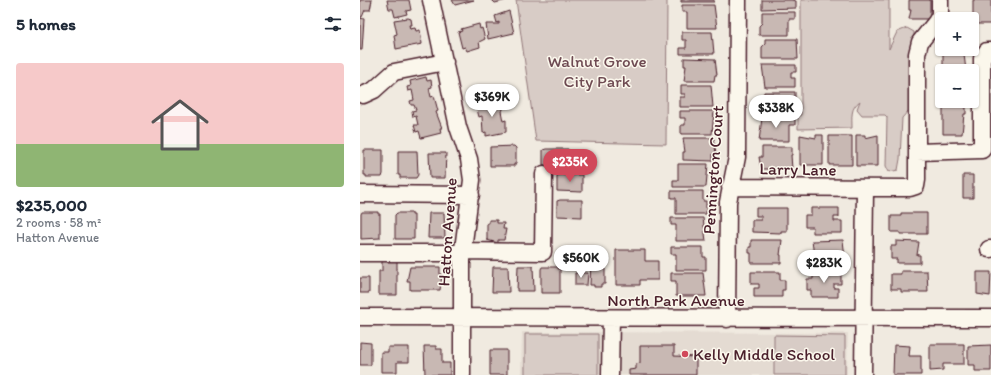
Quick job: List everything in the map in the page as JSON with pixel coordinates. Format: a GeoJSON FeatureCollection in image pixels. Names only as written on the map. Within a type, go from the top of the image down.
{"type":"FeatureCollection","features":[{"type":"Feature","properties":{"kind":"street","name":"Hatton Avenue"},"geometry":{"type":"LineString","coordinates":[[431,0],[458,127],[469,159],[472,180],[462,252],[462,375]]}},
{"type":"Feature","properties":{"kind":"street","name":"Pennington Court"},"geometry":{"type":"LineString","coordinates":[[727,319],[728,202],[737,157],[738,0]]}},
{"type":"Feature","properties":{"kind":"street"},"geometry":{"type":"LineString","coordinates":[[940,0],[940,15],[920,42],[917,54],[917,152],[982,150],[982,58],[987,51],[991,51]]}},
{"type":"Feature","properties":{"kind":"street"},"geometry":{"type":"LineString","coordinates":[[363,95],[374,90],[394,72],[445,62]]}},
{"type":"Feature","properties":{"kind":"street","name":"Larry Lane"},"geometry":{"type":"LineString","coordinates":[[730,187],[865,189],[913,187],[917,180],[917,152]]}},
{"type":"Feature","properties":{"kind":"street"},"geometry":{"type":"LineString","coordinates":[[360,253],[543,252],[544,174]]}},
{"type":"Feature","properties":{"kind":"street"},"geometry":{"type":"LineString","coordinates":[[863,375],[865,189]]}},
{"type":"Feature","properties":{"kind":"street"},"geometry":{"type":"LineString","coordinates":[[360,194],[471,194]]}},
{"type":"Feature","properties":{"kind":"street","name":"North Park Avenue"},"geometry":{"type":"LineString","coordinates":[[360,317],[727,319],[991,318]]}},
{"type":"Feature","properties":{"kind":"street"},"geometry":{"type":"LineString","coordinates":[[610,375],[611,318]]}},
{"type":"Feature","properties":{"kind":"shaded area","name":"Kelly Middle School"},"geometry":{"type":"Polygon","coordinates":[[[522,332],[848,333],[847,375],[521,375],[522,332]]]}},
{"type":"Feature","properties":{"kind":"green space","name":"Walnut Grove City Park"},"geometry":{"type":"Polygon","coordinates":[[[516,0],[667,0],[666,144],[536,141],[516,0]]]}},
{"type":"Feature","properties":{"kind":"green space"},"geometry":{"type":"Polygon","coordinates":[[[801,0],[889,0],[889,49],[897,32],[907,28],[914,32],[912,102],[909,110],[902,118],[898,170],[889,172],[886,166],[887,117],[885,115],[862,115],[857,109],[860,101],[853,110],[852,128],[798,129],[798,116],[801,115],[801,0]]]}},
{"type":"Feature","properties":{"kind":"green space"},"geometry":{"type":"Polygon","coordinates":[[[525,334],[598,334],[598,375],[525,375],[525,334]]]}},
{"type":"Feature","properties":{"kind":"green space"},"geometry":{"type":"Polygon","coordinates":[[[774,335],[845,336],[845,375],[774,375],[774,335]]]}},
{"type":"Feature","properties":{"kind":"building"},"geometry":{"type":"Polygon","coordinates":[[[360,0],[372,0],[370,10],[365,10],[362,17],[360,17],[360,0]]]}},
{"type":"Feature","properties":{"kind":"building"},"geometry":{"type":"Polygon","coordinates":[[[387,0],[409,0],[411,10],[406,11],[407,14],[395,17],[393,9],[389,9],[387,0]]]}},
{"type":"Feature","properties":{"kind":"building"},"geometry":{"type":"Polygon","coordinates":[[[452,0],[474,0],[455,5],[452,0]]]}},
{"type":"Feature","properties":{"kind":"building"},"geometry":{"type":"Polygon","coordinates":[[[492,0],[507,0],[495,3],[492,0]]]}},
{"type":"Feature","properties":{"kind":"building"},"geometry":{"type":"Polygon","coordinates":[[[681,0],[714,0],[714,2],[681,2],[681,0]]]}},
{"type":"Feature","properties":{"kind":"building"},"geometry":{"type":"Polygon","coordinates":[[[762,0],[796,1],[796,8],[762,9],[762,0]]]}},
{"type":"Feature","properties":{"kind":"building"},"geometry":{"type":"Polygon","coordinates":[[[909,0],[930,0],[930,19],[909,19],[911,10],[909,10],[909,0]]]}},
{"type":"Feature","properties":{"kind":"building"},"geometry":{"type":"Polygon","coordinates":[[[973,0],[991,0],[991,24],[979,24],[979,12],[973,12],[973,0]]]}},
{"type":"Feature","properties":{"kind":"building"},"geometry":{"type":"Polygon","coordinates":[[[682,5],[714,5],[717,28],[687,28],[687,12],[682,12],[682,5]]]}},
{"type":"Feature","properties":{"kind":"building"},"geometry":{"type":"Polygon","coordinates":[[[509,11],[514,33],[488,39],[486,24],[499,24],[499,22],[497,23],[495,16],[509,11]]]}},
{"type":"Feature","properties":{"kind":"building"},"geometry":{"type":"Polygon","coordinates":[[[762,12],[795,12],[795,19],[789,19],[789,35],[759,35],[759,26],[762,23],[762,12]]]}},
{"type":"Feature","properties":{"kind":"building"},"geometry":{"type":"Polygon","coordinates":[[[360,18],[364,19],[362,50],[360,50],[360,18]]]}},
{"type":"Feature","properties":{"kind":"building"},"geometry":{"type":"Polygon","coordinates":[[[411,19],[412,25],[409,25],[410,29],[415,28],[416,31],[420,30],[422,44],[396,49],[394,35],[397,34],[394,20],[411,19]]]}},
{"type":"Feature","properties":{"kind":"building"},"geometry":{"type":"Polygon","coordinates":[[[479,24],[480,29],[482,28],[485,39],[479,42],[480,47],[467,51],[465,47],[462,48],[458,32],[462,31],[461,29],[479,24]]]}},
{"type":"Feature","properties":{"kind":"building"},"geometry":{"type":"Polygon","coordinates":[[[682,32],[712,32],[714,54],[680,54],[680,48],[686,48],[686,40],[682,40],[682,32]]]}},
{"type":"Feature","properties":{"kind":"building"},"geometry":{"type":"Polygon","coordinates":[[[765,39],[797,39],[798,59],[762,59],[762,47],[765,44],[765,39]]]}},
{"type":"Feature","properties":{"kind":"building"},"geometry":{"type":"Polygon","coordinates":[[[943,56],[964,56],[965,64],[943,64],[943,56]]]}},
{"type":"Feature","properties":{"kind":"building"},"geometry":{"type":"Polygon","coordinates":[[[684,58],[715,59],[717,75],[715,75],[714,81],[684,81],[686,66],[684,66],[684,58]]]}},
{"type":"Feature","properties":{"kind":"building"},"geometry":{"type":"Polygon","coordinates":[[[762,65],[796,65],[796,72],[791,72],[791,78],[795,78],[795,87],[765,87],[762,65]]]}},
{"type":"Feature","properties":{"kind":"building"},"geometry":{"type":"Polygon","coordinates":[[[426,77],[427,81],[431,80],[432,87],[429,88],[431,97],[434,96],[438,111],[436,112],[442,128],[440,128],[441,133],[421,138],[419,131],[416,132],[414,125],[418,125],[416,116],[413,117],[412,111],[416,110],[414,105],[411,105],[410,101],[414,100],[412,90],[408,91],[407,87],[411,86],[410,81],[426,77]]]}},
{"type":"Feature","properties":{"kind":"building"},"geometry":{"type":"Polygon","coordinates":[[[681,85],[711,85],[713,107],[680,107],[680,97],[685,97],[685,94],[681,94],[681,85]]]}},
{"type":"Feature","properties":{"kind":"building"},"geometry":{"type":"Polygon","coordinates":[[[764,92],[795,92],[795,101],[791,101],[791,107],[796,107],[796,114],[762,114],[764,92]]]}},
{"type":"Feature","properties":{"kind":"building"},"geometry":{"type":"Polygon","coordinates":[[[497,100],[499,106],[502,105],[503,110],[501,111],[503,121],[506,120],[506,132],[486,136],[486,132],[483,133],[482,116],[479,117],[477,109],[481,108],[480,104],[497,100]]]}},
{"type":"Feature","properties":{"kind":"building"},"geometry":{"type":"Polygon","coordinates":[[[943,108],[966,108],[962,134],[943,134],[943,108]]]}},
{"type":"Feature","properties":{"kind":"building"},"geometry":{"type":"Polygon","coordinates":[[[680,111],[714,111],[712,134],[681,134],[681,125],[685,125],[685,118],[680,118],[680,111]]]}},
{"type":"Feature","properties":{"kind":"building"},"geometry":{"type":"Polygon","coordinates":[[[762,118],[795,118],[795,125],[789,125],[789,141],[759,141],[762,118]]]}},
{"type":"Feature","properties":{"kind":"building"},"geometry":{"type":"Polygon","coordinates":[[[800,135],[816,138],[816,135],[823,135],[823,165],[800,165],[800,135]]]}},
{"type":"Feature","properties":{"kind":"building"},"geometry":{"type":"Polygon","coordinates":[[[856,135],[865,135],[865,138],[878,135],[878,166],[856,166],[856,135]]]}},
{"type":"Feature","properties":{"kind":"building"},"geometry":{"type":"Polygon","coordinates":[[[829,136],[852,136],[852,165],[829,165],[829,136]]]}},
{"type":"Feature","properties":{"kind":"building"},"geometry":{"type":"Polygon","coordinates":[[[683,138],[714,138],[716,154],[713,154],[713,161],[683,160],[683,152],[685,152],[683,138]]]}},
{"type":"Feature","properties":{"kind":"building"},"geometry":{"type":"Polygon","coordinates":[[[514,146],[516,148],[516,164],[514,164],[514,166],[490,166],[490,147],[514,146]]]}},
{"type":"Feature","properties":{"kind":"building"},"geometry":{"type":"Polygon","coordinates":[[[762,147],[792,147],[792,169],[761,169],[759,157],[762,157],[762,147]]]}},
{"type":"Feature","properties":{"kind":"building"},"geometry":{"type":"Polygon","coordinates":[[[568,149],[568,166],[543,165],[543,150],[568,149]]]}},
{"type":"Feature","properties":{"kind":"building"},"geometry":{"type":"Polygon","coordinates":[[[364,150],[383,150],[382,177],[366,177],[366,175],[364,175],[364,150]]]}},
{"type":"Feature","properties":{"kind":"building"},"geometry":{"type":"Polygon","coordinates":[[[398,151],[417,151],[418,175],[416,178],[400,178],[400,175],[398,175],[398,151]]]}},
{"type":"Feature","properties":{"kind":"building"},"geometry":{"type":"Polygon","coordinates":[[[429,153],[446,153],[445,178],[430,178],[429,153]]]}},
{"type":"Feature","properties":{"kind":"building"},"geometry":{"type":"Polygon","coordinates":[[[678,164],[708,164],[706,187],[673,187],[673,180],[678,180],[678,164]]]}},
{"type":"Feature","properties":{"kind":"building"},"geometry":{"type":"Polygon","coordinates":[[[582,175],[582,192],[557,191],[557,176],[582,175]]]}},
{"type":"Feature","properties":{"kind":"building"},"geometry":{"type":"Polygon","coordinates":[[[963,175],[973,175],[973,198],[963,198],[963,175]]]}},
{"type":"Feature","properties":{"kind":"building"},"geometry":{"type":"Polygon","coordinates":[[[671,191],[703,191],[703,201],[706,201],[706,214],[676,214],[676,198],[671,198],[671,191]]]}},
{"type":"Feature","properties":{"kind":"building"},"geometry":{"type":"Polygon","coordinates":[[[582,200],[582,217],[557,216],[557,201],[582,200]]]}},
{"type":"Feature","properties":{"kind":"building"},"geometry":{"type":"Polygon","coordinates":[[[756,208],[787,208],[787,231],[781,231],[781,233],[752,232],[752,220],[761,220],[761,216],[756,216],[756,208]]]}},
{"type":"Feature","properties":{"kind":"building"},"geometry":{"type":"Polygon","coordinates":[[[811,208],[839,208],[839,217],[834,217],[834,221],[842,221],[842,233],[813,233],[813,227],[805,227],[805,215],[811,215],[811,208]]]}},
{"type":"Feature","properties":{"kind":"building"},"geometry":{"type":"Polygon","coordinates":[[[362,212],[378,212],[378,214],[380,214],[380,238],[361,239],[362,212]]]}},
{"type":"Feature","properties":{"kind":"building"},"geometry":{"type":"Polygon","coordinates":[[[397,213],[412,213],[412,215],[414,215],[414,239],[395,239],[395,215],[397,213]]]}},
{"type":"Feature","properties":{"kind":"building"},"geometry":{"type":"Polygon","coordinates":[[[429,213],[444,213],[445,238],[428,238],[429,213]]]}},
{"type":"Feature","properties":{"kind":"building"},"geometry":{"type":"Polygon","coordinates":[[[901,213],[927,213],[927,234],[900,234],[900,232],[891,232],[891,216],[901,216],[901,213]]]}},
{"type":"Feature","properties":{"kind":"building"},"geometry":{"type":"Polygon","coordinates":[[[671,218],[703,218],[706,241],[676,241],[676,225],[671,225],[671,218]]]}},
{"type":"Feature","properties":{"kind":"building"},"geometry":{"type":"Polygon","coordinates":[[[489,220],[497,220],[497,223],[504,223],[503,229],[506,229],[504,240],[498,240],[498,243],[487,240],[487,223],[489,223],[489,220]]]}},
{"type":"Feature","properties":{"kind":"building"},"geometry":{"type":"Polygon","coordinates":[[[751,240],[782,240],[780,255],[781,263],[751,263],[751,253],[749,253],[749,247],[751,247],[751,240]]]}},
{"type":"Feature","properties":{"kind":"building"},"geometry":{"type":"Polygon","coordinates":[[[843,240],[845,258],[842,258],[842,262],[812,262],[812,255],[814,255],[812,241],[843,240]]]}},
{"type":"Feature","properties":{"kind":"building"},"geometry":{"type":"Polygon","coordinates":[[[896,241],[919,242],[917,255],[920,255],[920,263],[897,263],[897,259],[891,259],[891,246],[896,246],[896,241]]]}},
{"type":"Feature","properties":{"kind":"building"},"geometry":{"type":"Polygon","coordinates":[[[671,247],[703,247],[703,257],[706,257],[706,270],[676,270],[676,254],[671,254],[671,247]]]}},
{"type":"Feature","properties":{"kind":"building"},"geometry":{"type":"Polygon","coordinates":[[[616,250],[645,250],[645,261],[658,261],[658,280],[640,280],[640,285],[616,285],[616,250]]]}},
{"type":"Feature","properties":{"kind":"building"},"geometry":{"type":"Polygon","coordinates":[[[382,261],[397,261],[397,295],[379,295],[379,271],[382,271],[382,261]]]}},
{"type":"Feature","properties":{"kind":"building"},"geometry":{"type":"Polygon","coordinates":[[[591,261],[605,261],[605,284],[601,284],[601,287],[594,287],[594,285],[590,285],[591,261]]]}},
{"type":"Feature","properties":{"kind":"building"},"geometry":{"type":"Polygon","coordinates":[[[518,266],[533,266],[534,291],[517,291],[518,266]]]}},
{"type":"Feature","properties":{"kind":"building"},"geometry":{"type":"Polygon","coordinates":[[[410,267],[440,267],[440,275],[442,275],[440,290],[410,290],[410,281],[407,281],[410,267]]]}},
{"type":"Feature","properties":{"kind":"building"},"geometry":{"type":"Polygon","coordinates":[[[493,267],[508,267],[509,292],[492,292],[493,267]]]}},
{"type":"Feature","properties":{"kind":"building"},"geometry":{"type":"Polygon","coordinates":[[[542,267],[558,267],[558,269],[560,269],[560,293],[541,293],[542,267]]]}},
{"type":"Feature","properties":{"kind":"building"},"geometry":{"type":"Polygon","coordinates":[[[901,271],[927,271],[928,292],[901,292],[901,289],[891,289],[891,274],[901,274],[901,271]]]}},
{"type":"Feature","properties":{"kind":"building"},"geometry":{"type":"Polygon","coordinates":[[[751,272],[780,272],[780,280],[785,280],[785,290],[782,290],[782,297],[754,297],[754,288],[759,288],[759,284],[751,284],[751,272]]]}},
{"type":"Feature","properties":{"kind":"building"},"geometry":{"type":"Polygon","coordinates":[[[813,272],[841,272],[841,284],[834,284],[834,288],[838,288],[838,297],[811,297],[811,290],[807,290],[807,279],[813,279],[813,272]]]}},
{"type":"Feature","properties":{"kind":"building"},"geometry":{"type":"Polygon","coordinates":[[[977,272],[991,272],[990,296],[977,294],[977,272]]]}},
{"type":"Feature","properties":{"kind":"building"},"geometry":{"type":"Polygon","coordinates":[[[575,273],[588,273],[587,285],[575,285],[575,273]]]}},
{"type":"Feature","properties":{"kind":"building"},"geometry":{"type":"Polygon","coordinates":[[[671,273],[703,273],[706,296],[676,296],[676,281],[671,281],[671,273]]]}},
{"type":"Feature","properties":{"kind":"building"},"geometry":{"type":"Polygon","coordinates":[[[360,278],[369,278],[369,293],[360,293],[360,278]]]}},
{"type":"Feature","properties":{"kind":"building"},"geometry":{"type":"Polygon","coordinates":[[[360,342],[371,343],[371,365],[360,365],[360,342]]]}},
{"type":"Feature","properties":{"kind":"building"},"geometry":{"type":"Polygon","coordinates":[[[930,344],[964,344],[964,364],[943,364],[943,370],[930,371],[930,344]]]}},
{"type":"Feature","properties":{"kind":"building"},"geometry":{"type":"Polygon","coordinates":[[[894,345],[910,346],[909,356],[921,356],[921,375],[893,375],[894,345]]]}},
{"type":"Feature","properties":{"kind":"building"},"geometry":{"type":"Polygon","coordinates":[[[991,345],[991,371],[975,371],[975,365],[968,365],[968,346],[991,345]]]}},
{"type":"Feature","properties":{"kind":"building"},"geometry":{"type":"Polygon","coordinates":[[[424,346],[436,346],[436,349],[442,349],[442,363],[450,363],[450,375],[425,375],[424,346]]]}},
{"type":"Feature","properties":{"kind":"building","name":"Kelly Middle School"},"geometry":{"type":"Polygon","coordinates":[[[640,346],[674,346],[674,356],[696,357],[696,375],[629,375],[629,370],[636,369],[636,364],[640,363],[640,346]]]}},
{"type":"Feature","properties":{"kind":"building"},"geometry":{"type":"Polygon","coordinates":[[[388,347],[409,347],[409,362],[397,362],[397,372],[381,372],[381,352],[388,352],[388,347]]]}},
{"type":"Feature","properties":{"kind":"building"},"geometry":{"type":"Polygon","coordinates":[[[490,350],[507,350],[507,375],[490,375],[490,350]]]}},
{"type":"Feature","properties":{"kind":"place","name":"Kelly Middle School"},"geometry":{"type":"Point","coordinates":[685,354]}}]}
